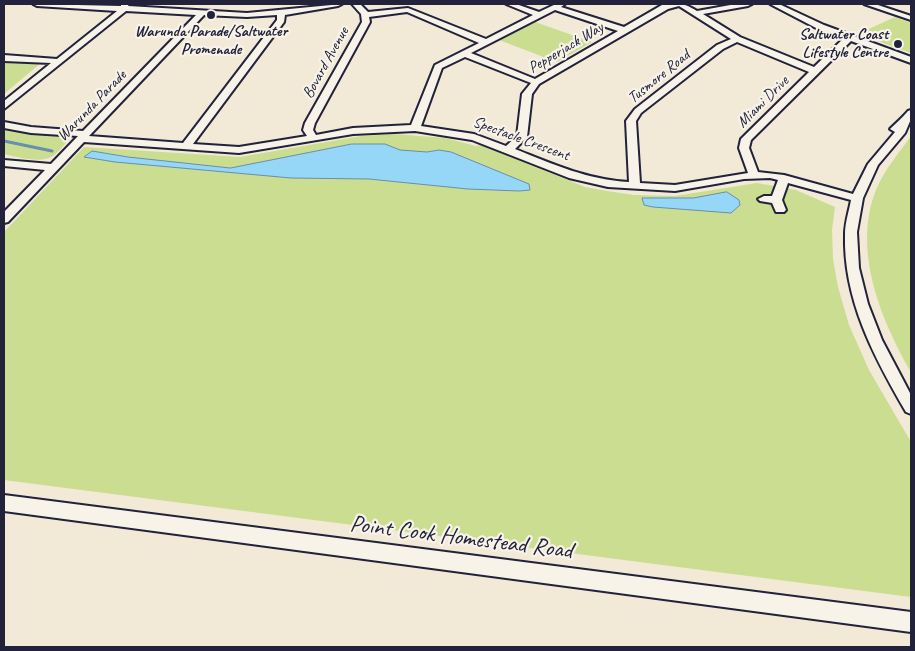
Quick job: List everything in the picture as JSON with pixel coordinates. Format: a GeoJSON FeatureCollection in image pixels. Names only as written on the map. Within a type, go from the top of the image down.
{"type":"FeatureCollection","features":[{"type":"Feature","properties":{"kind":"street"},"geometry":{"type":"LineString","coordinates":[[38,4],[163,7],[313,4]]}},
{"type":"Feature","properties":{"kind":"street"},"geometry":{"type":"LineString","coordinates":[[136,4],[202,13],[281,13],[338,4]]}},
{"type":"Feature","properties":{"kind":"street","name":"Bovard Avenue"},"geometry":{"type":"LineString","coordinates":[[313,138],[308,130],[310,123],[364,25],[366,15],[356,4]]}},
{"type":"Feature","properties":{"kind":"street"},"geometry":{"type":"LineString","coordinates":[[510,4],[539,15]]}},
{"type":"Feature","properties":{"kind":"street"},"geometry":{"type":"LineString","coordinates":[[680,4],[737,39],[815,71]]}},
{"type":"Feature","properties":{"kind":"street","name":"Pepperjack Way"},"geometry":{"type":"LineString","coordinates":[[508,150],[522,137],[527,94],[536,82],[665,7],[680,4]]}},
{"type":"Feature","properties":{"kind":"street"},"geometry":{"type":"LineString","coordinates":[[696,13],[748,4]]}},
{"type":"Feature","properties":{"kind":"street"},"geometry":{"type":"LineString","coordinates":[[774,4],[803,19],[911,60]]}},
{"type":"Feature","properties":{"kind":"street"},"geometry":{"type":"LineString","coordinates":[[868,4],[911,18]]}},
{"type":"Feature","properties":{"kind":"street"},"geometry":{"type":"LineString","coordinates":[[4,106],[122,6]]}},
{"type":"Feature","properties":{"kind":"street"},"geometry":{"type":"LineString","coordinates":[[415,128],[436,70],[444,62],[557,6],[624,30]]}},
{"type":"Feature","properties":{"kind":"street"},"geometry":{"type":"LineString","coordinates":[[366,15],[406,7],[485,42]]}},
{"type":"Feature","properties":{"kind":"street","name":"Warunda Parade"},"geometry":{"type":"LineString","coordinates":[[4,219],[202,13]]}},
{"type":"Feature","properties":{"kind":"street"},"geometry":{"type":"LineString","coordinates":[[185,147],[281,20],[281,13]]}},
{"type":"Feature","properties":{"kind":"street","name":"Miami Drive"},"geometry":{"type":"LineString","coordinates":[[754,175],[748,161],[744,142],[850,37]]}},
{"type":"Feature","properties":{"kind":"street","name":"Tusmore Road"},"geometry":{"type":"LineString","coordinates":[[634,187],[631,121],[638,111],[720,47],[737,39]]}},
{"type":"Feature","properties":{"kind":"street"},"geometry":{"type":"LineString","coordinates":[[463,53],[536,82]]}},
{"type":"Feature","properties":{"kind":"street"},"geometry":{"type":"LineString","coordinates":[[4,58],[56,61]]}},
{"type":"Feature","properties":{"kind":"street"},"geometry":{"type":"LineString","coordinates":[[911,113],[902,125],[900,133],[892,139],[868,172],[857,198],[851,221],[850,250],[860,301],[870,330],[911,408]]}},
{"type":"Feature","properties":{"kind":"street","name":"Spectacle Crescent"},"geometry":{"type":"LineString","coordinates":[[4,125],[31,130],[185,147],[247,150],[364,129],[415,128],[468,136],[573,176],[608,184],[634,187],[686,187],[754,175],[784,178],[857,198]]}},
{"type":"Feature","properties":{"kind":"street"},"geometry":{"type":"LineString","coordinates":[[4,163],[53,167]]}},
{"type":"Feature","properties":{"kind":"street"},"geometry":{"type":"LineString","coordinates":[[764,199],[778,205],[784,178]]}},
{"type":"Feature","properties":{"kind":"street","name":"Point Cook Homestead Road"},"geometry":{"type":"LineString","coordinates":[[4,503],[911,622]]}},
{"type":"Feature","properties":{"kind":"green space","name":"Saltwater Coast Lifestyle Centre"},"geometry":{"type":"Polygon","coordinates":[[[895,17],[911,23],[911,53],[858,34],[895,17]]]}},
{"type":"Feature","properties":{"kind":"green space"},"geometry":{"type":"Polygon","coordinates":[[[535,22],[592,42],[557,62],[499,40],[535,22]]]}},
{"type":"Feature","properties":{"kind":"green space"},"geometry":{"type":"Polygon","coordinates":[[[4,59],[42,62],[4,94],[4,59]]]}},
{"type":"Feature","properties":{"kind":"green space"},"geometry":{"type":"Polygon","coordinates":[[[4,129],[68,136],[70,139],[53,156],[48,158],[29,159],[15,157],[4,154],[4,129]]]}},
{"type":"Feature","properties":{"kind":"green space"},"geometry":{"type":"Polygon","coordinates":[[[394,134],[445,138],[476,146],[480,145],[585,187],[607,191],[634,195],[675,196],[757,183],[796,190],[835,207],[832,230],[833,259],[838,287],[849,325],[869,370],[911,442],[911,597],[4,480],[4,232],[84,147],[240,157],[361,136],[394,134]]]}},
{"type":"Feature","properties":{"kind":"green space"},"geometry":{"type":"Polygon","coordinates":[[[911,136],[911,372],[880,307],[873,284],[867,236],[869,213],[879,183],[911,136]]]}},
{"type":"Feature","properties":{"kind":"water"},"geometry":{"type":"Polygon","coordinates":[[[352,144],[385,144],[400,150],[427,152],[439,150],[451,152],[529,184],[530,190],[468,189],[369,179],[291,178],[115,162],[84,157],[92,151],[128,157],[230,168],[352,144]]]}},
{"type":"Feature","properties":{"kind":"water"},"geometry":{"type":"Polygon","coordinates":[[[727,192],[739,200],[740,205],[731,213],[653,207],[644,205],[642,198],[693,198],[727,192]]]}},
{"type":"Feature","properties":{"kind":"waterway"},"geometry":{"type":"LineString","coordinates":[[4,141],[52,151]]}},
{"type":"Feature","properties":{"kind":"place","name":"Warunda Parade/Saltwater Promenade"},"geometry":{"type":"Point","coordinates":[211,15]}},
{"type":"Feature","properties":{"kind":"place","name":"Saltwater Coast Lifestyle Centre"},"geometry":{"type":"Point","coordinates":[898,44]}}]}
